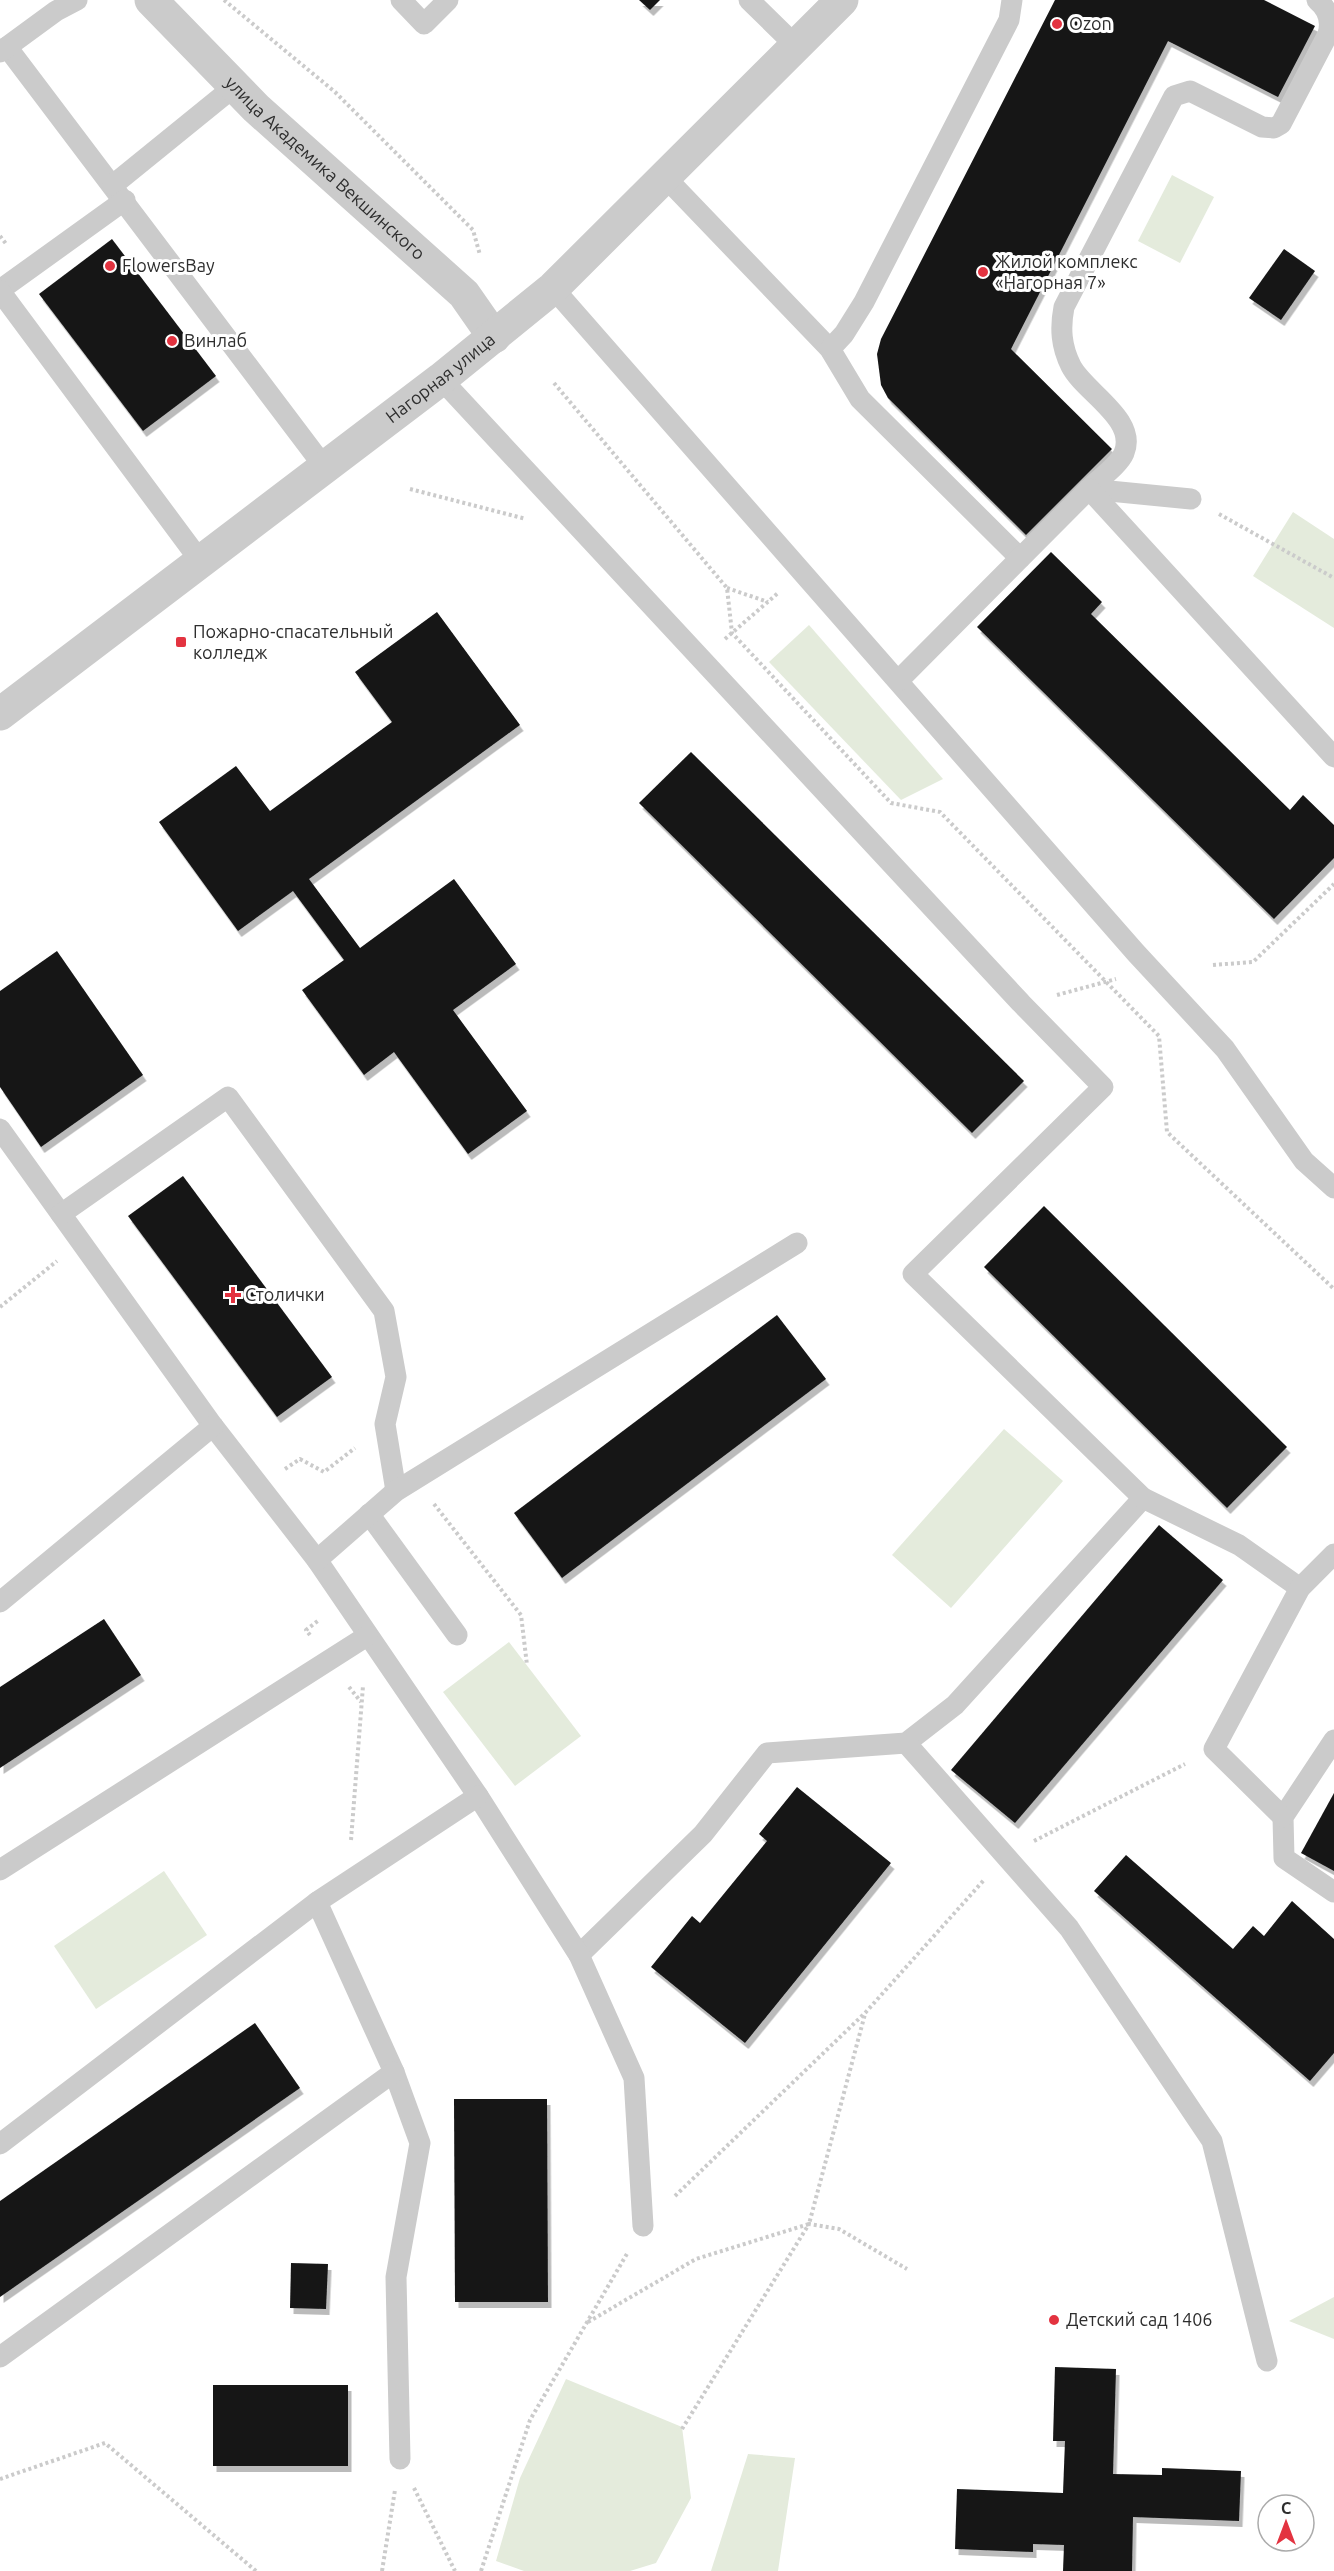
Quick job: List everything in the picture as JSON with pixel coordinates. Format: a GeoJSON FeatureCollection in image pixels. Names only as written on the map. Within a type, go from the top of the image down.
{"type":"FeatureCollection","features":[{"type":"Feature","properties":{"kind":"street","name":"улица Академика Векшинского"},"geometry":{"type":"LineString","coordinates":[[151,0],[235,86],[464,294],[494,337]]}},
{"type":"Feature","properties":{"kind":"street","name":"Нагорная улица"},"geometry":{"type":"LineString","coordinates":[[0,714],[441,379],[553,288],[842,0]]}},
{"type":"Feature","properties":{"kind":"lane"},"geometry":{"type":"LineString","coordinates":[[77,0],[56,11],[3,50],[119,192],[325,468]]}},
{"type":"Feature","properties":{"kind":"lane"},"geometry":{"type":"LineString","coordinates":[[401,0],[424,24],[448,0]]}},
{"type":"Feature","properties":{"kind":"lane"},"geometry":{"type":"LineString","coordinates":[[748,0],[796,46]]}},
{"type":"Feature","properties":{"kind":"lane"},"geometry":{"type":"LineString","coordinates":[[830,349],[844,334],[864,303],[1009,20],[1012,0]]}},
{"type":"Feature","properties":{"kind":"lane"},"geometry":{"type":"LineString","coordinates":[[899,680],[1124,454],[1126,441],[1119,419],[1081,381],[1068,361],[1062,339],[1064,307],[1174,96],[1190,91],[1262,127],[1274,128],[1281,124],[1330,26],[1326,9],[1317,0]]}},
{"type":"Feature","properties":{"kind":"lane"},"geometry":{"type":"LineString","coordinates":[[201,562],[0,291],[119,192],[235,86]]}},
{"type":"Feature","properties":{"kind":"lane"},"geometry":{"type":"LineString","coordinates":[[665,177],[830,349],[860,399],[1020,558]]}},
{"type":"Feature","properties":{"kind":"lane"},"geometry":{"type":"LineString","coordinates":[[553,288],[1147,965],[1225,1049],[1304,1161],[1334,1188]]}},
{"type":"Feature","properties":{"kind":"lane"},"geometry":{"type":"LineString","coordinates":[[441,379],[1021,1003],[1103,1087],[913,1274],[1143,1498],[1239,1545],[1300,1588]]}},
{"type":"Feature","properties":{"kind":"lane"},"geometry":{"type":"LineString","coordinates":[[1089,489],[1191,498]]}},
{"type":"Feature","properties":{"kind":"lane"},"geometry":{"type":"LineString","coordinates":[[1089,489],[1334,757]]}},
{"type":"Feature","properties":{"kind":"lane"},"geometry":{"type":"LineString","coordinates":[[61,1214],[228,1097],[384,1311],[396,1377],[386,1424],[396,1491]]}},
{"type":"Feature","properties":{"kind":"lane"},"geometry":{"type":"LineString","coordinates":[[0,1129],[213,1426],[316,1560],[478,1796],[579,1955],[634,2078],[643,2226]]}},
{"type":"Feature","properties":{"kind":"lane"},"geometry":{"type":"LineString","coordinates":[[316,1560],[396,1491],[797,1243]]}},
{"type":"Feature","properties":{"kind":"lane"},"geometry":{"type":"LineString","coordinates":[[0,1602],[213,1426]]}},
{"type":"Feature","properties":{"kind":"lane"},"geometry":{"type":"LineString","coordinates":[[579,1955],[703,1834],[767,1753],[906,1743],[956,1705],[1143,1498]]}},
{"type":"Feature","properties":{"kind":"lane"},"geometry":{"type":"LineString","coordinates":[[369,1514],[457,1635]]}},
{"type":"Feature","properties":{"kind":"lane"},"geometry":{"type":"LineString","coordinates":[[1283,1817],[1214,1749],[1300,1588],[1334,1554]]}},
{"type":"Feature","properties":{"kind":"lane"},"geometry":{"type":"LineString","coordinates":[[0,1870],[367,1636]]}},
{"type":"Feature","properties":{"kind":"lane"},"geometry":{"type":"LineString","coordinates":[[1334,1740],[1283,1817],[1284,1858],[1334,1892]]}},
{"type":"Feature","properties":{"kind":"lane"},"geometry":{"type":"LineString","coordinates":[[906,1743],[1069,1928],[1212,2141],[1267,2361]]}},
{"type":"Feature","properties":{"kind":"lane"},"geometry":{"type":"LineString","coordinates":[[0,2144],[316,1902],[478,1796]]}},
{"type":"Feature","properties":{"kind":"lane"},"geometry":{"type":"LineString","coordinates":[[316,1902],[394,2072],[420,2143],[396,2277],[400,2459]]}},
{"type":"Feature","properties":{"kind":"lane"},"geometry":{"type":"LineString","coordinates":[[0,2357],[394,2072]]}},
{"type":"Feature","properties":{"kind":"path"},"geometry":{"type":"LineString","coordinates":[[224,0],[335,92],[473,230],[481,259]]}},
{"type":"Feature","properties":{"kind":"path"},"geometry":{"type":"LineString","coordinates":[[554,383],[727,588],[768,602]]}},
{"type":"Feature","properties":{"kind":"path"},"geometry":{"type":"LineString","coordinates":[[410,489],[585,534]]}},
{"type":"Feature","properties":{"kind":"path"},"geometry":{"type":"LineString","coordinates":[[1191,498],[1334,578]]}},
{"type":"Feature","properties":{"kind":"path"},"geometry":{"type":"LineString","coordinates":[[702,660],[802,572]]}},
{"type":"Feature","properties":{"kind":"path"},"geometry":{"type":"LineString","coordinates":[[727,588],[732,633],[891,803],[940,812],[1105,984],[1159,1036],[1167,1132],[1334,1289]]}},
{"type":"Feature","properties":{"kind":"path"},"geometry":{"type":"LineString","coordinates":[[1213,965],[1253,962],[1334,884]]}},
{"type":"Feature","properties":{"kind":"path"},"geometry":{"type":"LineString","coordinates":[[1021,1003],[1115,980]]}},
{"type":"Feature","properties":{"kind":"path"},"geometry":{"type":"LineString","coordinates":[[0,1307],[81,1241]]}},
{"type":"Feature","properties":{"kind":"path"},"geometry":{"type":"LineString","coordinates":[[259,1486],[300,1459],[324,1472],[386,1424]]}},
{"type":"Feature","properties":{"kind":"path"},"geometry":{"type":"LineString","coordinates":[[396,1491],[430,1498],[521,1615],[527,1665]]}},
{"type":"Feature","properties":{"kind":"path"},"geometry":{"type":"LineString","coordinates":[[347,1882],[367,1636]]}},
{"type":"Feature","properties":{"kind":"path"},"geometry":{"type":"LineString","coordinates":[[481,2571],[530,2420],[643,2226],[866,2012],[1006,1856],[1214,1749]]}},
{"type":"Feature","properties":{"kind":"path"},"geometry":{"type":"LineString","coordinates":[[682,2429],[809,2224],[866,2012]]}},
{"type":"Feature","properties":{"kind":"path"},"geometry":{"type":"LineString","coordinates":[[587,2322],[696,2259],[809,2224],[839,2229],[907,2269]]}},
{"type":"Feature","properties":{"kind":"path"},"geometry":{"type":"LineString","coordinates":[[0,2479],[105,2443],[256,2571]]}},
{"type":"Feature","properties":{"kind":"path"},"geometry":{"type":"LineString","coordinates":[[382,2571],[400,2459]]}},
{"type":"Feature","properties":{"kind":"path"},"geometry":{"type":"LineString","coordinates":[[400,2459],[455,2571]]}},
{"type":"Feature","properties":{"kind":"green space"},"geometry":{"type":"Polygon","coordinates":[[[1172,175],[1214,197],[1180,263],[1138,241],[1172,175]]]}},
{"type":"Feature","properties":{"kind":"green space"},"geometry":{"type":"Polygon","coordinates":[[[1293,512],[1334,539],[1334,628],[1253,576],[1293,512]]]}},
{"type":"Feature","properties":{"kind":"green space"},"geometry":{"type":"Polygon","coordinates":[[[809,625],[943,779],[901,800],[769,662],[809,625]]]}},
{"type":"Feature","properties":{"kind":"green space"},"geometry":{"type":"Polygon","coordinates":[[[1004,1429],[1063,1481],[951,1608],[892,1555],[1004,1429]]]}},
{"type":"Feature","properties":{"kind":"green space"},"geometry":{"type":"Polygon","coordinates":[[[509,1642],[581,1736],[515,1786],[443,1692],[509,1642]]]}},
{"type":"Feature","properties":{"kind":"green space"},"geometry":{"type":"Polygon","coordinates":[[[164,1871],[207,1935],[96,2009],[54,1946],[164,1871]]]}},
{"type":"Feature","properties":{"kind":"green space"},"geometry":{"type":"Polygon","coordinates":[[[1334,2297],[1334,2339],[1289,2321],[1334,2297]]]}},
{"type":"Feature","properties":{"kind":"green space"},"geometry":{"type":"Polygon","coordinates":[[[566,2379],[682,2427],[691,2498],[656,2563],[630,2571],[524,2571],[496,2561],[520,2478],[566,2379]]]}},
{"type":"Feature","properties":{"kind":"green space"},"geometry":{"type":"Polygon","coordinates":[[[748,2454],[795,2458],[778,2571],[711,2571],[748,2454]]]}},
{"type":"Feature","properties":{"kind":"building"},"geometry":{"type":"Polygon","coordinates":[[[639,0],[660,0],[650,10],[639,0]]]}},
{"type":"Feature","properties":{"kind":"building","name":"Жилой комплекс «Нагорная 7»"},"geometry":{"type":"Polygon","coordinates":[[[1055,0],[1264,0],[1315,26],[1278,97],[1168,41],[1011,349],[1112,449],[1026,535],[888,398],[881,385],[877,354],[881,339],[1055,0]]]}},
{"type":"Feature","properties":{"kind":"building"},"geometry":{"type":"Polygon","coordinates":[[[112,239],[216,376],[143,431],[39,294],[112,239]]]}},
{"type":"Feature","properties":{"kind":"building"},"geometry":{"type":"Polygon","coordinates":[[[1284,249],[1315,271],[1281,320],[1249,298],[1284,249]]]}},
{"type":"Feature","properties":{"kind":"building"},"geometry":{"type":"Polygon","coordinates":[[[1051,552],[1102,602],[1091,614],[1290,810],[1303,795],[1334,825],[1334,858],[1274,919],[977,627],[1051,552]]]}},
{"type":"Feature","properties":{"kind":"building"},"geometry":{"type":"Polygon","coordinates":[[[437,612],[520,725],[309,879],[360,948],[454,879],[516,964],[453,1010],[527,1111],[468,1154],[394,1052],[364,1075],[302,990],[344,960],[293,891],[238,931],[159,822],[236,766],[270,811],[392,722],[355,672],[437,612]]]}},
{"type":"Feature","properties":{"kind":"building"},"geometry":{"type":"Polygon","coordinates":[[[691,752],[1024,1081],[972,1133],[639,803],[691,752]]]}},
{"type":"Feature","properties":{"kind":"building"},"geometry":{"type":"Polygon","coordinates":[[[57,951],[143,1075],[41,1147],[0,1087],[0,991],[57,951]]]}},
{"type":"Feature","properties":{"kind":"building"},"geometry":{"type":"Polygon","coordinates":[[[183,1176],[332,1377],[277,1417],[128,1216],[183,1176]]]}},
{"type":"Feature","properties":{"kind":"building"},"geometry":{"type":"Polygon","coordinates":[[[1044,1206],[1287,1447],[1227,1508],[984,1267],[1044,1206]]]}},
{"type":"Feature","properties":{"kind":"building"},"geometry":{"type":"Polygon","coordinates":[[[777,1315],[826,1379],[562,1578],[514,1513],[777,1315]]]}},
{"type":"Feature","properties":{"kind":"building"},"geometry":{"type":"Polygon","coordinates":[[[1159,1525],[1223,1580],[1015,1823],[951,1770],[1159,1525]]]}},
{"type":"Feature","properties":{"kind":"building"},"geometry":{"type":"Polygon","coordinates":[[[104,1619],[141,1675],[0,1768],[0,1687],[104,1619]]]}},
{"type":"Feature","properties":{"kind":"building"},"geometry":{"type":"Polygon","coordinates":[[[797,1787],[891,1863],[745,2043],[651,1967],[692,1916],[700,1923],[767,1841],[759,1834],[797,1787]]]}},
{"type":"Feature","properties":{"kind":"building"},"geometry":{"type":"Polygon","coordinates":[[[1334,1793],[1334,1871],[1301,1853],[1334,1793]]]}},
{"type":"Feature","properties":{"kind":"building"},"geometry":{"type":"Polygon","coordinates":[[[1126,1855],[1233,1949],[1253,1926],[1264,1936],[1292,1901],[1334,1939],[1334,2053],[1310,2081],[1094,1891],[1126,1855]]]}},
{"type":"Feature","properties":{"kind":"building"},"geometry":{"type":"Polygon","coordinates":[[[255,2023],[300,2088],[0,2297],[0,2201],[255,2023]]]}},
{"type":"Feature","properties":{"kind":"building"},"geometry":{"type":"Polygon","coordinates":[[[454,2099],[547,2099],[548,2302],[455,2302],[454,2099]]]}},
{"type":"Feature","properties":{"kind":"building"},"geometry":{"type":"Polygon","coordinates":[[[291,2263],[328,2264],[326,2309],[290,2308],[291,2263]]]}},
{"type":"Feature","properties":{"kind":"building"},"geometry":{"type":"Polygon","coordinates":[[[1055,2367],[1116,2369],[1113,2474],[1162,2475],[1162,2468],[1241,2471],[1239,2521],[1133,2517],[1132,2571],[1063,2571],[1064,2545],[1033,2544],[1033,2552],[955,2549],[957,2489],[1063,2493],[1065,2441],[1053,2441],[1055,2367]]]}},
{"type":"Feature","properties":{"kind":"building"},"geometry":{"type":"Polygon","coordinates":[[[213,2385],[348,2385],[348,2466],[213,2466],[213,2385]]]}},
{"type":"Feature","properties":{"kind":"place","name":"Ozon"},"geometry":{"type":"Point","coordinates":[1057,24]}},
{"type":"Feature","properties":{"kind":"place","name":"FlowersBay"},"geometry":{"type":"Point","coordinates":[110,266]}},
{"type":"Feature","properties":{"kind":"place","name":"Жилой комплекс «Нагорная 7»"},"geometry":{"type":"Point","coordinates":[983,272]}},
{"type":"Feature","properties":{"kind":"place","name":"Винлаб"},"geometry":{"type":"Point","coordinates":[172,341]}},
{"type":"Feature","properties":{"kind":"place","name":"Пожарно-спасательный колледж"},"geometry":{"type":"Point","coordinates":[181,642]}},
{"type":"Feature","properties":{"kind":"place","name":"Столички"},"geometry":{"type":"Point","coordinates":[233,1295]}},
{"type":"Feature","properties":{"kind":"place","name":"Детский сад 1406"},"geometry":{"type":"Point","coordinates":[1054,2320]}}]}
